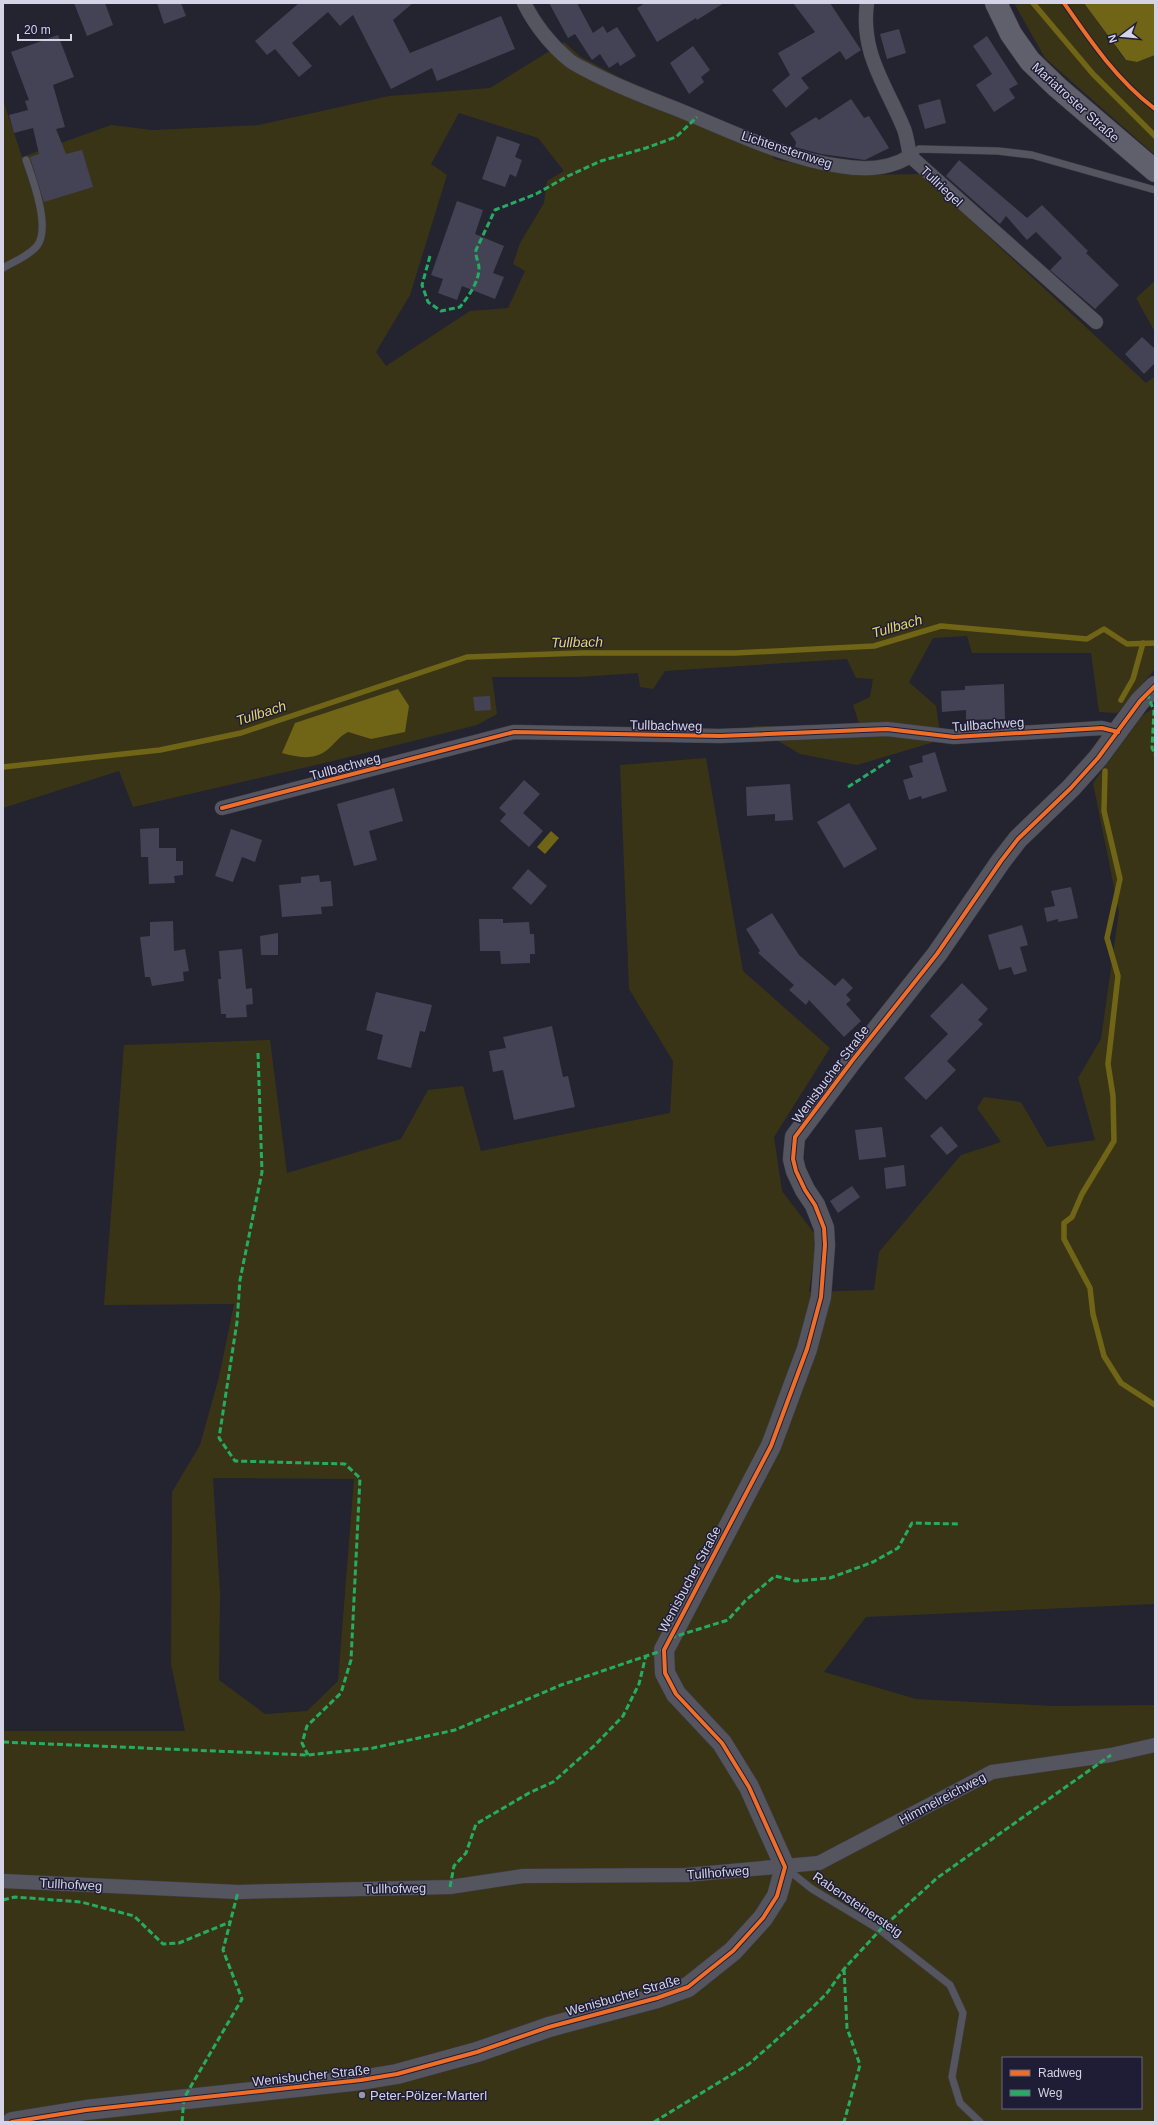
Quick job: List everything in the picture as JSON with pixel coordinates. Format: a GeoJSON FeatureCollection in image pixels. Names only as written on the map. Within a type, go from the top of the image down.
{"type":"FeatureCollection","features":[{"type":"Feature","properties":{"kind":"main road","name":"Mariatroster Straße"},"geometry":{"type":"LineString","coordinates":[[996,3],[1011,34],[1030,61],[1057,87],[1155,171]]}},
{"type":"Feature","properties":{"kind":"street","name":"Lichtensternweg"},"geometry":{"type":"LineString","coordinates":[[524,3],[534,23],[570,60],[611,83],[741,135],[793,154],[839,166],[877,169],[900,163],[910,156]]}},
{"type":"Feature","properties":{"kind":"street","name":"Tullriegel"},"geometry":{"type":"LineString","coordinates":[[867,3],[865,16],[873,64],[904,130],[910,156],[1096,322]]}},
{"type":"Feature","properties":{"kind":"street","name":"Wenisbucher Straße"},"geometry":{"type":"LineString","coordinates":[[12,2122],[86,2110],[361,2080],[397,2074],[477,2052],[549,2027],[657,1998],[688,1987],[733,1951],[763,1918],[778,1896],[785,1867],[749,1787],[722,1743],[676,1694],[664,1673],[664,1650],[771,1446],[807,1349],[821,1297],[825,1245],[824,1228],[815,1205],[805,1190],[796,1171],[793,1159],[795,1137],[852,1061],[937,954],[1018,838],[1072,788],[1118,732],[1140,701],[1155,686]]}},
{"type":"Feature","properties":{"kind":"street","name":"Tullbachweg"},"geometry":{"type":"LineString","coordinates":[[222,808],[514,732],[720,736],[887,729],[954,737],[1102,728],[1118,732]]}},
{"type":"Feature","properties":{"kind":"street","name":"Himmelreichweg"},"geometry":{"type":"LineString","coordinates":[[785,1867],[819,1864],[992,1772],[1111,1755],[1155,1745]]}},
{"type":"Feature","properties":{"kind":"street","name":"Tullhofweg"},"geometry":{"type":"LineString","coordinates":[[3,1881],[246,1892],[450,1887],[523,1876],[686,1875],[785,1867]]}},
{"type":"Feature","properties":{"kind":"lane","name":"Lichtensternweg"},"geometry":{"type":"LineString","coordinates":[[910,156],[919,148],[1014,152],[1091,171],[1155,190]]}},
{"type":"Feature","properties":{"kind":"lane"},"geometry":{"type":"LineString","coordinates":[[3,268],[36,247],[41,233],[39,198],[26,160]]}},
{"type":"Feature","properties":{"kind":"lane","name":"Rabensteinersteig"},"geometry":{"type":"LineString","coordinates":[[785,1867],[812,1889],[880,1930],[950,1985],[963,2012],[952,2077],[960,2103],[980,2122]]}},
{"type":"Feature","properties":{"kind":"shaded area"},"geometry":{"type":"Polygon","coordinates":[[[1014,3],[1084,3],[1125,60],[1137,62],[1155,55],[1155,155],[1045,58],[1014,3]]]}},
{"type":"Feature","properties":{"kind":"shaded area"},"geometry":{"type":"Polygon","coordinates":[[[1084,3],[1155,3],[1155,55],[1137,62],[1126,60],[1084,3]]]}},
{"type":"Feature","properties":{"kind":"shaded area"},"geometry":{"type":"Polygon","coordinates":[[[564,42],[581,57],[621,78],[763,138],[774,159],[852,175],[921,174],[1146,383],[1155,376],[1155,669],[1117,713],[1099,712],[1091,653],[972,653],[967,636],[933,638],[909,682],[936,706],[941,740],[857,765],[800,754],[753,726],[860,726],[853,705],[870,697],[873,679],[856,678],[847,659],[665,671],[653,689],[640,687],[638,673],[578,677],[492,677],[497,714],[477,725],[333,761],[133,807],[119,771],[3,808],[3,100],[22,157],[111,125],[152,130],[259,125],[389,96],[490,88],[564,42]],[[459,113],[431,164],[447,175],[410,295],[376,352],[386,366],[470,311],[508,308],[525,271],[513,264],[520,243],[544,203],[547,181],[564,171],[538,138],[459,113]],[[398,689],[339,737],[348,732],[371,739],[398,689]]]}},
{"type":"Feature","properties":{"kind":"shaded area"},"geometry":{"type":"Polygon","coordinates":[[[1155,281],[1155,332],[1136,298],[1155,281]]]}},
{"type":"Feature","properties":{"kind":"shaded area"},"geometry":{"type":"Polygon","coordinates":[[[398,689],[409,706],[405,732],[371,739],[348,732],[341,736],[327,750],[316,756],[299,757],[282,753],[295,723],[398,689]]]}},
{"type":"Feature","properties":{"kind":"shaded area"},"geometry":{"type":"Polygon","coordinates":[[[1155,707],[1155,1604],[866,1617],[824,1672],[916,1699],[1054,1706],[1155,1705],[1155,2122],[3,2122],[3,1731],[185,1731],[171,1664],[172,1492],[200,1445],[219,1377],[234,1304],[104,1305],[124,1045],[270,1040],[287,1173],[401,1139],[428,1090],[463,1086],[481,1151],[670,1113],[673,1061],[629,989],[620,765],[706,758],[743,971],[830,1048],[774,1137],[782,1191],[817,1237],[809,1292],[874,1290],[879,1252],[961,1155],[1001,1142],[977,1108],[984,1097],[1021,1102],[1047,1147],[1095,1140],[1078,1078],[1101,1039],[1119,912],[1093,783],[1142,716],[1155,707]],[[213,1478],[220,1593],[219,1680],[265,1714],[307,1711],[338,1681],[354,1479],[213,1478]]]}},
{"type":"Feature","properties":{"kind":"shaded area"},"geometry":{"type":"Polygon","coordinates":[[[551,831],[559,838],[545,854],[537,847],[551,831]]]}},
{"type":"Feature","properties":{"kind":"building"},"geometry":{"type":"Polygon","coordinates":[[[74,3],[105,3],[113,25],[87,36],[74,3]]]}},
{"type":"Feature","properties":{"kind":"building"},"geometry":{"type":"Polygon","coordinates":[[[157,3],[181,3],[186,16],[164,24],[157,3]]]}},
{"type":"Feature","properties":{"kind":"building"},"geometry":{"type":"Polygon","coordinates":[[[299,3],[413,3],[393,20],[410,53],[501,16],[515,49],[437,81],[432,68],[391,89],[353,15],[340,26],[328,12],[292,43],[312,66],[299,77],[275,49],[267,55],[255,41],[299,3]]]}},
{"type":"Feature","properties":{"kind":"building"},"geometry":{"type":"Polygon","coordinates":[[[549,3],[577,3],[593,33],[603,26],[607,33],[617,27],[636,56],[620,66],[618,62],[609,68],[600,54],[592,60],[575,34],[568,38],[549,3]]]}},
{"type":"Feature","properties":{"kind":"building"},"geometry":{"type":"Polygon","coordinates":[[[645,3],[724,3],[657,42],[637,8],[645,3]]]}},
{"type":"Feature","properties":{"kind":"building"},"geometry":{"type":"Polygon","coordinates":[[[793,3],[830,3],[861,50],[846,60],[840,51],[801,78],[809,88],[786,108],[772,90],[790,75],[778,53],[815,32],[793,3]]]}},
{"type":"Feature","properties":{"kind":"building"},"geometry":{"type":"Polygon","coordinates":[[[899,29],[906,53],[887,59],[880,34],[899,29]]]}},
{"type":"Feature","properties":{"kind":"building"},"geometry":{"type":"Polygon","coordinates":[[[58,35],[74,77],[53,85],[65,127],[56,129],[66,154],[82,150],[93,187],[44,202],[30,157],[39,154],[33,128],[14,133],[9,115],[28,110],[25,101],[29,100],[11,52],[58,35]]]}},
{"type":"Feature","properties":{"kind":"building"},"geometry":{"type":"Polygon","coordinates":[[[987,36],[1018,84],[1009,89],[1015,98],[994,112],[976,85],[992,74],[973,46],[987,36]]]}},
{"type":"Feature","properties":{"kind":"building"},"geometry":{"type":"Polygon","coordinates":[[[693,46],[710,70],[701,77],[704,82],[689,94],[670,63],[693,46]]]}},
{"type":"Feature","properties":{"kind":"building"},"geometry":{"type":"Polygon","coordinates":[[[851,99],[864,118],[869,116],[889,148],[865,160],[821,154],[795,147],[796,142],[790,133],[816,117],[819,120],[851,99]]]}},
{"type":"Feature","properties":{"kind":"building"},"geometry":{"type":"Polygon","coordinates":[[[940,99],[946,123],[925,129],[918,105],[940,99]]]}},
{"type":"Feature","properties":{"kind":"building"},"geometry":{"type":"Polygon","coordinates":[[[497,136],[520,144],[515,157],[522,160],[516,177],[510,174],[505,187],[482,179],[497,136]]]}},
{"type":"Feature","properties":{"kind":"building"},"geometry":{"type":"Polygon","coordinates":[[[959,160],[1027,218],[1042,205],[1088,251],[1086,253],[1119,285],[1095,309],[1050,270],[1062,258],[1036,232],[1027,240],[1006,216],[1000,224],[946,176],[959,160]]]}},
{"type":"Feature","properties":{"kind":"building"},"geometry":{"type":"Polygon","coordinates":[[[457,201],[483,210],[475,234],[504,246],[493,273],[504,277],[495,299],[462,286],[457,300],[438,293],[443,279],[431,275],[457,201]]]}},
{"type":"Feature","properties":{"kind":"building"},"geometry":{"type":"Polygon","coordinates":[[[1142,337],[1155,349],[1155,363],[1144,374],[1125,354],[1142,337]]]}},
{"type":"Feature","properties":{"kind":"building"},"geometry":{"type":"Polygon","coordinates":[[[1004,684],[1005,719],[966,720],[966,710],[942,712],[941,691],[965,690],[965,686],[1004,684]]]}},
{"type":"Feature","properties":{"kind":"building"},"geometry":{"type":"Polygon","coordinates":[[[490,696],[491,710],[475,711],[473,697],[490,696]]]}},
{"type":"Feature","properties":{"kind":"building"},"geometry":{"type":"Polygon","coordinates":[[[935,752],[947,791],[922,799],[921,796],[909,800],[903,780],[913,777],[909,766],[923,762],[922,756],[935,752]]]}},
{"type":"Feature","properties":{"kind":"building"},"geometry":{"type":"Polygon","coordinates":[[[524,780],[540,794],[523,813],[543,831],[529,847],[500,821],[506,814],[499,808],[524,780]]]}},
{"type":"Feature","properties":{"kind":"building"},"geometry":{"type":"Polygon","coordinates":[[[790,784],[793,820],[775,821],[775,814],[747,816],[746,787],[790,784]]]}},
{"type":"Feature","properties":{"kind":"building"},"geometry":{"type":"Polygon","coordinates":[[[394,788],[403,821],[369,831],[377,860],[354,866],[337,804],[394,788]]]}},
{"type":"Feature","properties":{"kind":"building"},"geometry":{"type":"Polygon","coordinates":[[[849,803],[877,849],[844,868],[817,822],[849,803]]]}},
{"type":"Feature","properties":{"kind":"building"},"geometry":{"type":"Polygon","coordinates":[[[159,828],[159,848],[176,848],[176,861],[183,861],[183,875],[174,876],[175,883],[149,884],[148,857],[141,857],[140,829],[159,828]]]}},
{"type":"Feature","properties":{"kind":"building"},"geometry":{"type":"Polygon","coordinates":[[[231,829],[262,840],[255,862],[242,857],[233,882],[215,876],[231,829]]]}},
{"type":"Feature","properties":{"kind":"building"},"geometry":{"type":"Polygon","coordinates":[[[528,869],[547,886],[531,905],[512,888],[528,869]]]}},
{"type":"Feature","properties":{"kind":"building"},"geometry":{"type":"Polygon","coordinates":[[[319,875],[320,882],[331,881],[333,906],[321,907],[322,914],[282,917],[279,885],[301,883],[301,877],[319,875]]]}},
{"type":"Feature","properties":{"kind":"building"},"geometry":{"type":"Polygon","coordinates":[[[1071,887],[1078,918],[1058,922],[1058,919],[1047,922],[1044,908],[1055,906],[1051,891],[1071,887]]]}},
{"type":"Feature","properties":{"kind":"building"},"geometry":{"type":"Polygon","coordinates":[[[772,913],[799,955],[835,986],[843,978],[853,988],[846,995],[851,1000],[846,1004],[861,1021],[844,1037],[809,1000],[806,1005],[789,990],[794,985],[758,953],[760,951],[746,929],[772,913]]]}},
{"type":"Feature","properties":{"kind":"building"},"geometry":{"type":"Polygon","coordinates":[[[479,919],[503,919],[503,923],[529,922],[530,934],[534,934],[535,954],[530,954],[530,963],[501,964],[500,951],[480,951],[479,919]]]}},
{"type":"Feature","properties":{"kind":"building"},"geometry":{"type":"Polygon","coordinates":[[[173,921],[174,951],[185,949],[189,971],[183,972],[184,981],[152,986],[150,977],[145,977],[140,937],[150,936],[150,922],[173,921]]]}},
{"type":"Feature","properties":{"kind":"building"},"geometry":{"type":"Polygon","coordinates":[[[1022,925],[1028,945],[1020,947],[1027,971],[1014,975],[1011,967],[999,970],[988,935],[1022,925]]]}},
{"type":"Feature","properties":{"kind":"building"},"geometry":{"type":"Polygon","coordinates":[[[278,933],[278,955],[261,955],[260,936],[278,933]]]}},
{"type":"Feature","properties":{"kind":"building"},"geometry":{"type":"Polygon","coordinates":[[[242,949],[246,989],[252,988],[253,1004],[246,1005],[247,1017],[226,1018],[226,1014],[221,1014],[218,979],[221,979],[219,951],[242,949]]]}},
{"type":"Feature","properties":{"kind":"building"},"geometry":{"type":"Polygon","coordinates":[[[962,983],[988,1009],[978,1020],[983,1024],[947,1061],[956,1070],[926,1100],[904,1078],[948,1034],[930,1016],[962,983]]]}},
{"type":"Feature","properties":{"kind":"building"},"geometry":{"type":"Polygon","coordinates":[[[376,992],[432,1005],[425,1032],[420,1031],[411,1068],[377,1059],[383,1035],[366,1030],[376,992]]]}},
{"type":"Feature","properties":{"kind":"building"},"geometry":{"type":"Polygon","coordinates":[[[552,1026],[563,1077],[568,1076],[575,1107],[514,1120],[503,1070],[493,1072],[489,1051],[506,1048],[503,1037],[552,1026]]]}},
{"type":"Feature","properties":{"kind":"building"},"geometry":{"type":"Polygon","coordinates":[[[941,1126],[958,1146],[947,1155],[930,1136],[941,1126]]]}},
{"type":"Feature","properties":{"kind":"building"},"geometry":{"type":"Polygon","coordinates":[[[882,1127],[886,1157],[859,1160],[855,1130],[882,1127]]]}},
{"type":"Feature","properties":{"kind":"building"},"geometry":{"type":"Polygon","coordinates":[[[904,1165],[906,1186],[886,1189],[884,1168],[904,1165]]]}},
{"type":"Feature","properties":{"kind":"building"},"geometry":{"type":"Polygon","coordinates":[[[852,1186],[860,1197],[838,1213],[830,1201],[852,1186]]]}},
{"type":"Feature","properties":{"kind":"waterway"},"geometry":{"type":"LineString","coordinates":[[1033,3],[1093,74],[1155,136]]}},
{"type":"Feature","properties":{"kind":"waterway","name":"Tullbach"},"geometry":{"type":"LineString","coordinates":[[3,767],[160,750],[241,733],[467,657],[582,653],[735,653],[874,646],[941,626],[1087,639],[1104,629],[1127,644],[1155,643]]}},
{"type":"Feature","properties":{"kind":"waterway"},"geometry":{"type":"LineString","coordinates":[[1121,700],[1133,679],[1143,643]]}},
{"type":"Feature","properties":{"kind":"waterway"},"geometry":{"type":"LineString","coordinates":[[1105,771],[1104,811],[1120,879],[1107,938],[1118,976],[1108,1064],[1113,1096],[1114,1141],[1082,1194],[1072,1217],[1064,1223],[1064,1239],[1090,1288],[1093,1314],[1104,1356],[1121,1383],[1155,1405]]}},
{"type":"Feature","properties":{"kind":"marked path"},"geometry":{"type":"LineString","coordinates":[[430,256],[422,285],[428,302],[441,311],[460,307],[470,294],[477,279],[479,268],[476,250],[495,210],[536,194],[568,176],[601,161],[646,148],[676,137],[697,117]]}},
{"type":"Feature","properties":{"kind":"marked path"},"geometry":{"type":"LineString","coordinates":[[1147,693],[1154,711],[1152,748],[1155,755]]}},
{"type":"Feature","properties":{"kind":"marked path"},"geometry":{"type":"LineString","coordinates":[[848,787],[890,760]]}},
{"type":"Feature","properties":{"kind":"marked path"},"geometry":{"type":"LineString","coordinates":[[258,1053],[262,1172],[240,1280],[237,1322],[219,1438],[235,1461],[345,1464],[360,1478],[351,1660],[341,1693],[307,1726],[302,1743],[308,1755]]}},
{"type":"Feature","properties":{"kind":"marked path"},"geometry":{"type":"LineString","coordinates":[[670,1638],[728,1620],[745,1601],[775,1576],[796,1581],[830,1578],[873,1562],[898,1548],[912,1523],[959,1524]]}},
{"type":"Feature","properties":{"kind":"marked path"},"geometry":{"type":"LineString","coordinates":[[3,1742],[308,1755],[373,1748],[455,1730],[561,1685],[664,1650]]}},
{"type":"Feature","properties":{"kind":"marked path"},"geometry":{"type":"LineString","coordinates":[[450,1887],[454,1866],[466,1853],[476,1824],[529,1793],[553,1782],[595,1745],[623,1716],[639,1684],[646,1655]]}},
{"type":"Feature","properties":{"kind":"marked path"},"geometry":{"type":"LineString","coordinates":[[654,2122],[749,2064],[811,2009],[827,1993],[844,1969],[880,1930],[937,1878],[1111,1755]]}},
{"type":"Feature","properties":{"kind":"marked path"},"geometry":{"type":"LineString","coordinates":[[182,2122],[184,2098],[242,1999],[223,1950],[238,1892]]}},
{"type":"Feature","properties":{"kind":"marked path"},"geometry":{"type":"LineString","coordinates":[[3,1900],[15,1897],[81,1902],[134,1916],[163,1944],[179,1943],[230,1922]]}},
{"type":"Feature","properties":{"kind":"marked path"},"geometry":{"type":"LineString","coordinates":[[844,1969],[847,2028],[860,2065],[844,2122]]}},
{"type":"Feature","properties":{"kind":"cycle path"},"geometry":{"type":"LineString","coordinates":[[1064,3],[1105,60],[1141,98],[1155,109]]}},
{"type":"Feature","properties":{"kind":"cycle path"},"geometry":{"type":"LineString","coordinates":[[12,2122],[86,2110],[361,2080],[397,2074],[477,2052],[549,2027],[657,1998],[688,1987],[733,1951],[763,1918],[777,1896],[785,1867],[749,1787],[722,1743],[676,1694],[665,1673],[664,1650],[771,1446],[807,1349],[821,1297],[825,1245],[824,1228],[815,1205],[805,1190],[796,1171],[793,1159],[795,1137],[852,1061],[937,954],[1001,861],[1018,839],[1071,788],[1098,758],[1140,701],[1155,686]]}},
{"type":"Feature","properties":{"kind":"cycle path"},"geometry":{"type":"LineString","coordinates":[[222,808],[514,732],[720,736],[887,729],[954,737],[1102,728],[1118,732]]}},
{"type":"Feature","properties":{"kind":"place","name":"Peter-Pölzer-Marterl"},"geometry":{"type":"Point","coordinates":[362,2095]}}]}
